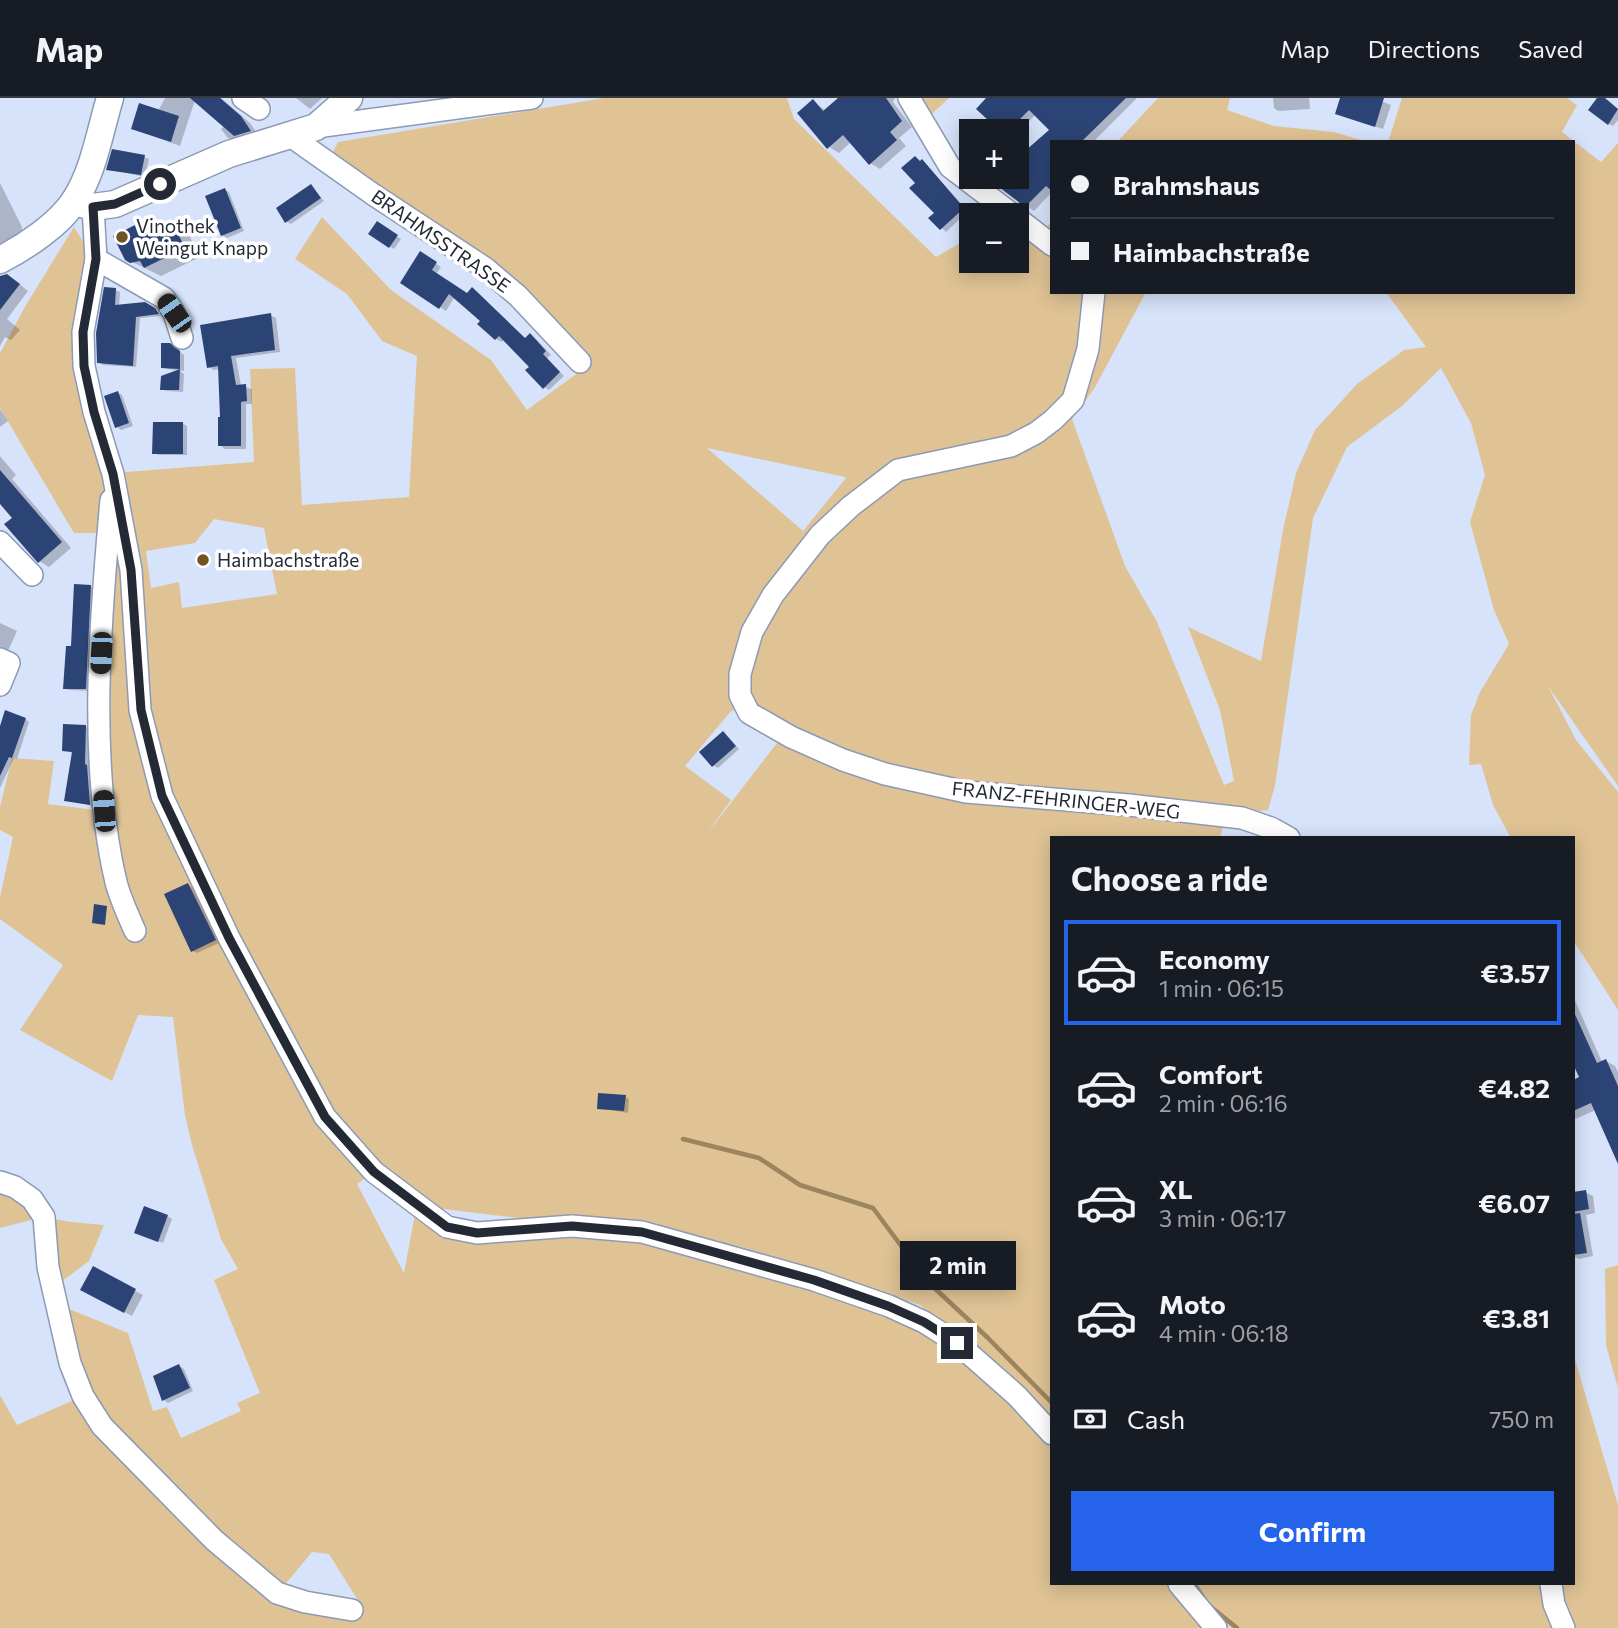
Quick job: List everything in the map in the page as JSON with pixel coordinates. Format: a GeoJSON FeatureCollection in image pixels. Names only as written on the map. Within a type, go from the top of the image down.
{"type":"FeatureCollection","features":[{"type":"Feature","properties":{"kind":"main road"},"geometry":{"type":"LineString","coordinates":[[84,205],[85,182],[110,98]]}},
{"type":"Feature","properties":{"kind":"main road"},"geometry":{"type":"LineString","coordinates":[[0,260],[27,246],[84,205],[115,204],[229,154],[316,127],[349,98]]}},
{"type":"Feature","properties":{"kind":"street"},"geometry":{"type":"LineString","coordinates":[[316,127],[532,98]]}},
{"type":"Feature","properties":{"kind":"street"},"geometry":{"type":"LineString","coordinates":[[909,98],[950,167],[997,203]]}},
{"type":"Feature","properties":{"kind":"street","name":"BRAHMSSTRASSE"},"geometry":{"type":"LineString","coordinates":[[289,135],[485,268],[519,296],[580,362]]}},
{"type":"Feature","properties":{"kind":"street"},"geometry":{"type":"LineString","coordinates":[[84,205],[96,259],[83,332],[84,366],[94,412],[113,474],[131,570],[141,710],[162,796],[229,938],[325,1117],[374,1172],[447,1227],[477,1233],[572,1226],[642,1232],[814,1280],[888,1306],[924,1322],[957,1343],[1017,1396],[1050,1432]]}},
{"type":"Feature","properties":{"kind":"street"},"geometry":{"type":"LineString","coordinates":[[1029,228],[1050,243]]}},
{"type":"Feature","properties":{"kind":"street"},"geometry":{"type":"LineString","coordinates":[[96,259],[164,298],[174,313],[182,338]]}},
{"type":"Feature","properties":{"kind":"street","name":"FRANZ-FEHRINGER-WEG"},"geometry":{"type":"LineString","coordinates":[[1094,294],[1083,369],[1073,400],[1036,433],[1010,446],[898,470],[851,506],[820,535],[774,595],[752,632],[740,674],[740,695],[749,713],[816,748],[885,774],[966,793],[1129,805],[1242,818],[1285,836]]}},
{"type":"Feature","properties":{"kind":"street"},"geometry":{"type":"LineString","coordinates":[[113,474],[101,653],[99,730],[104,811],[116,883],[135,931]]}},
{"type":"Feature","properties":{"kind":"street"},"geometry":{"type":"LineString","coordinates":[[0,542],[32,575]]}},
{"type":"Feature","properties":{"kind":"street"},"geometry":{"type":"LineString","coordinates":[[0,660],[9,663],[0,685]]}},
{"type":"Feature","properties":{"kind":"street"},"geometry":{"type":"LineString","coordinates":[[0,1182],[15,1187],[32,1199],[44,1217],[48,1267],[70,1363],[83,1396],[102,1426],[214,1539],[277,1593],[326,1607],[352,1610]]}},
{"type":"Feature","properties":{"kind":"street"},"geometry":{"type":"LineString","coordinates":[[1180,1585],[1216,1628]]}},
{"type":"Feature","properties":{"kind":"street"},"geometry":{"type":"LineString","coordinates":[[1551,1585],[1554,1604],[1564,1628]]}},
{"type":"Feature","properties":{"kind":"shaded area"},"geometry":{"type":"Polygon","coordinates":[[[604,98],[787,98],[794,119],[936,257],[959,244],[959,273],[1029,273],[1029,231],[1040,235],[1050,223],[1050,294],[1145,294],[1094,389],[1072,419],[1125,566],[1157,622],[1224,785],[1234,781],[1220,710],[1188,627],[1261,661],[1283,530],[1296,473],[1315,430],[1357,384],[1404,350],[1426,347],[1387,294],[1575,294],[1575,142],[1601,162],[1618,143],[1618,786],[1548,686],[1576,740],[1618,792],[1618,1010],[1575,943],[1575,836],[1510,836],[1493,805],[1481,764],[1469,765],[1471,715],[1480,692],[1509,644],[1494,610],[1470,522],[1485,475],[1471,423],[1441,368],[1402,406],[1347,447],[1313,518],[1275,786],[1268,810],[1252,812],[1085,799],[960,785],[902,774],[787,735],[819,758],[938,794],[1004,804],[1190,816],[1224,824],[1221,836],[1050,836],[1050,1420],[1011,1376],[920,1305],[742,1247],[631,1226],[542,1221],[419,1206],[374,1172],[357,1184],[404,1273],[415,1214],[451,1236],[503,1240],[584,1228],[647,1237],[808,1279],[914,1321],[969,1355],[1050,1432],[1050,1585],[1172,1585],[1206,1628],[0,1628],[0,1395],[17,1425],[83,1396],[70,1363],[57,1304],[128,1333],[153,1411],[167,1407],[181,1438],[241,1411],[237,1403],[260,1393],[214,1280],[238,1269],[221,1239],[192,1145],[185,1115],[173,1017],[138,1015],[112,1081],[20,1030],[63,965],[0,919],[0,897],[13,837],[0,830],[0,807],[12,758],[54,761],[48,804],[104,811],[115,845],[109,810],[104,700],[108,533],[74,533],[0,408],[0,353],[74,227],[89,251],[83,332],[84,366],[94,412],[113,473],[254,462],[250,369],[295,368],[302,505],[409,497],[417,356],[382,341],[347,294],[295,259],[322,217],[391,290],[491,360],[527,410],[579,372],[580,362],[543,305],[374,195],[331,156],[338,142],[604,98]],[[1092,319],[1088,349],[1075,396],[1088,375],[1092,319]],[[707,448],[803,531],[845,477],[707,448]],[[214,519],[195,543],[146,551],[151,588],[179,582],[182,608],[277,594],[264,528],[214,519]],[[732,710],[685,766],[731,800],[706,835],[784,734],[732,710]],[[312,1552],[278,1593],[322,1612],[355,1618],[364,1610],[329,1554],[312,1552]]]}},
{"type":"Feature","properties":{"kind":"shaded area"},"geometry":{"type":"Polygon","coordinates":[[[909,98],[949,98],[922,123],[909,98]]]}},
{"type":"Feature","properties":{"kind":"shaded area"},"geometry":{"type":"Polygon","coordinates":[[[1158,98],[1230,98],[1227,110],[1274,126],[1334,132],[1360,140],[1119,140],[1158,98]]]}},
{"type":"Feature","properties":{"kind":"shaded area"},"geometry":{"type":"Polygon","coordinates":[[[1402,98],[1567,98],[1577,105],[1562,132],[1572,140],[1389,140],[1402,98]]]}},
{"type":"Feature","properties":{"kind":"shaded area"},"geometry":{"type":"Polygon","coordinates":[[[0,1183],[44,1217],[104,1225],[89,1261],[53,1288],[43,1217],[0,1228],[0,1183]]]}},
{"type":"Feature","properties":{"kind":"shaded area"},"geometry":{"type":"Polygon","coordinates":[[[1618,1265],[1618,1388],[1606,1345],[1605,1269],[1618,1265]]]}},
{"type":"Feature","properties":{"kind":"shaded area"},"geometry":{"type":"Polygon","coordinates":[[[1575,1360],[1618,1505],[1618,1628],[1571,1628],[1557,1585],[1575,1585],[1575,1360]]]}},
{"type":"Feature","properties":{"kind":"shaded area"},"geometry":{"type":"Polygon","coordinates":[[[1194,1585],[1542,1585],[1556,1628],[1231,1628],[1194,1585]]]}},
{"type":"Feature","properties":{"kind":"building"},"geometry":{"type":"Polygon","coordinates":[[[190,98],[220,98],[241,116],[251,131],[234,136],[190,98]]]}},
{"type":"Feature","properties":{"kind":"building"},"geometry":{"type":"Polygon","coordinates":[[[838,98],[886,98],[902,121],[890,132],[897,140],[869,165],[843,135],[827,149],[797,113],[813,99],[823,111],[838,98]]]}},
{"type":"Feature","properties":{"kind":"building"},"geometry":{"type":"Polygon","coordinates":[[[986,98],[1126,98],[1083,140],[1050,140],[1050,189],[1046,186],[1029,203],[1020,203],[1002,189],[1029,189],[1029,148],[1049,130],[1029,110],[1020,119],[987,119],[976,109],[986,98]]]}},
{"type":"Feature","properties":{"kind":"building"},"geometry":{"type":"Polygon","coordinates":[[[1340,98],[1384,98],[1375,127],[1335,114],[1340,98]]]}},
{"type":"Feature","properties":{"kind":"building"},"geometry":{"type":"Polygon","coordinates":[[[1597,98],[1605,98],[1618,109],[1608,125],[1588,110],[1597,98]]]}},
{"type":"Feature","properties":{"kind":"building"},"geometry":{"type":"Polygon","coordinates":[[[139,103],[179,116],[171,142],[131,129],[139,103]]]}},
{"type":"Feature","properties":{"kind":"building"},"geometry":{"type":"Polygon","coordinates":[[[112,149],[145,155],[141,175],[106,170],[112,149]]]}},
{"type":"Feature","properties":{"kind":"building"},"geometry":{"type":"Polygon","coordinates":[[[915,156],[920,161],[922,159],[960,203],[959,213],[940,230],[928,218],[934,213],[909,188],[915,183],[901,168],[915,156]]]}},
{"type":"Feature","properties":{"kind":"building"},"geometry":{"type":"Polygon","coordinates":[[[311,184],[321,198],[285,223],[276,208],[311,184]]]}},
{"type":"Feature","properties":{"kind":"building"},"geometry":{"type":"Polygon","coordinates":[[[225,188],[241,228],[221,236],[205,196],[225,188]]]}},
{"type":"Feature","properties":{"kind":"building"},"geometry":{"type":"Polygon","coordinates":[[[143,221],[148,234],[172,221],[185,248],[144,268],[140,261],[130,263],[125,260],[113,236],[143,221]]]}},
{"type":"Feature","properties":{"kind":"building"},"geometry":{"type":"Polygon","coordinates":[[[377,221],[398,235],[389,248],[368,234],[377,221]]]}},
{"type":"Feature","properties":{"kind":"building"},"geometry":{"type":"Polygon","coordinates":[[[420,251],[437,262],[432,270],[467,293],[472,287],[525,338],[530,333],[546,351],[543,354],[560,372],[543,389],[525,370],[529,367],[499,336],[495,340],[477,324],[480,321],[449,294],[439,309],[400,283],[420,251]]]}},
{"type":"Feature","properties":{"kind":"building"},"geometry":{"type":"Polygon","coordinates":[[[7,274],[20,284],[0,310],[0,276],[7,274]]]}},
{"type":"Feature","properties":{"kind":"building"},"geometry":{"type":"Polygon","coordinates":[[[104,287],[116,288],[115,305],[145,302],[159,314],[136,317],[133,366],[97,363],[96,333],[104,287]]]}},
{"type":"Feature","properties":{"kind":"building"},"geometry":{"type":"Polygon","coordinates":[[[271,313],[275,350],[231,356],[236,385],[246,384],[247,401],[241,402],[241,446],[218,446],[218,366],[207,368],[200,325],[271,313]]]}},
{"type":"Feature","properties":{"kind":"building"},"geometry":{"type":"Polygon","coordinates":[[[161,343],[170,343],[180,351],[180,369],[161,368],[161,343]]]}},
{"type":"Feature","properties":{"kind":"building"},"geometry":{"type":"Polygon","coordinates":[[[180,369],[179,390],[160,390],[161,376],[180,369]]]}},
{"type":"Feature","properties":{"kind":"building"},"geometry":{"type":"Polygon","coordinates":[[[118,391],[129,423],[115,428],[104,396],[118,391]]]}},
{"type":"Feature","properties":{"kind":"building"},"geometry":{"type":"Polygon","coordinates":[[[153,422],[183,422],[183,454],[152,454],[153,422]]]}},
{"type":"Feature","properties":{"kind":"building"},"geometry":{"type":"Polygon","coordinates":[[[0,470],[62,542],[38,563],[4,524],[12,518],[0,504],[0,470]]]}},
{"type":"Feature","properties":{"kind":"building"},"geometry":{"type":"Polygon","coordinates":[[[74,584],[91,585],[86,689],[63,689],[66,646],[71,646],[74,584]]]}},
{"type":"Feature","properties":{"kind":"building"},"geometry":{"type":"Polygon","coordinates":[[[5,710],[26,718],[12,758],[9,757],[0,776],[0,726],[5,710]]]}},
{"type":"Feature","properties":{"kind":"building"},"geometry":{"type":"Polygon","coordinates":[[[63,724],[86,725],[85,764],[90,805],[64,801],[72,752],[62,751],[63,724]]]}},
{"type":"Feature","properties":{"kind":"building"},"geometry":{"type":"Polygon","coordinates":[[[723,731],[736,746],[712,767],[699,752],[723,731]]]}},
{"type":"Feature","properties":{"kind":"building"},"geometry":{"type":"Polygon","coordinates":[[[188,883],[216,940],[191,952],[164,894],[188,883]]]}},
{"type":"Feature","properties":{"kind":"building"},"geometry":{"type":"Polygon","coordinates":[[[94,904],[107,906],[105,925],[92,923],[94,904]]]}},
{"type":"Feature","properties":{"kind":"building"},"geometry":{"type":"Polygon","coordinates":[[[1575,1014],[1597,1063],[1606,1059],[1618,1086],[1618,1164],[1591,1103],[1575,1110],[1575,1079],[1579,1077],[1575,1068],[1575,1014]]]}},
{"type":"Feature","properties":{"kind":"building"},"geometry":{"type":"Polygon","coordinates":[[[598,1093],[626,1095],[624,1111],[597,1109],[598,1093]]]}},
{"type":"Feature","properties":{"kind":"building"},"geometry":{"type":"Polygon","coordinates":[[[1586,1190],[1589,1209],[1575,1212],[1575,1192],[1586,1190]]]}},
{"type":"Feature","properties":{"kind":"building"},"geometry":{"type":"Polygon","coordinates":[[[144,1206],[168,1215],[158,1242],[134,1233],[144,1206]]]}},
{"type":"Feature","properties":{"kind":"building"},"geometry":{"type":"Polygon","coordinates":[[[1580,1213],[1587,1253],[1575,1255],[1575,1214],[1580,1213]]]}},
{"type":"Feature","properties":{"kind":"building"},"geometry":{"type":"Polygon","coordinates":[[[93,1266],[136,1289],[124,1313],[80,1290],[93,1266]]]}},
{"type":"Feature","properties":{"kind":"building"},"geometry":{"type":"Polygon","coordinates":[[[179,1364],[190,1388],[162,1401],[153,1376],[179,1364]]]}},
{"type":"Feature","properties":{"kind":"waterway"},"geometry":{"type":"LineString","coordinates":[[683,1139],[759,1158],[800,1185],[873,1208],[928,1282],[1050,1401]]}},
{"type":"Feature","properties":{"kind":"waterway"},"geometry":{"type":"LineString","coordinates":[[1195,1585],[1203,1597]]}},
{"type":"Feature","properties":{"kind":"waterway"},"geometry":{"type":"LineString","coordinates":[[1211,1607],[1237,1628]]}},
{"type":"Feature","properties":{"kind":"place","name":"Vinothek Weingut Knapp"},"geometry":{"type":"Point","coordinates":[122,237]}},
{"type":"Feature","properties":{"kind":"place","name":"Haimbachstraße"},"geometry":{"type":"Point","coordinates":[203,560]}},
{"type":"Feature","properties":{"kind":"route"},"geometry":{"type":"LineString","coordinates":[[160,184],[115,204],[93,207],[96,259],[83,332],[84,366],[94,412],[113,474],[131,570],[141,710],[162,796],[195,869],[325,1117],[374,1172],[447,1227],[477,1233],[572,1226],[642,1232],[814,1280],[888,1306],[924,1322],[957,1343]]}}]}
